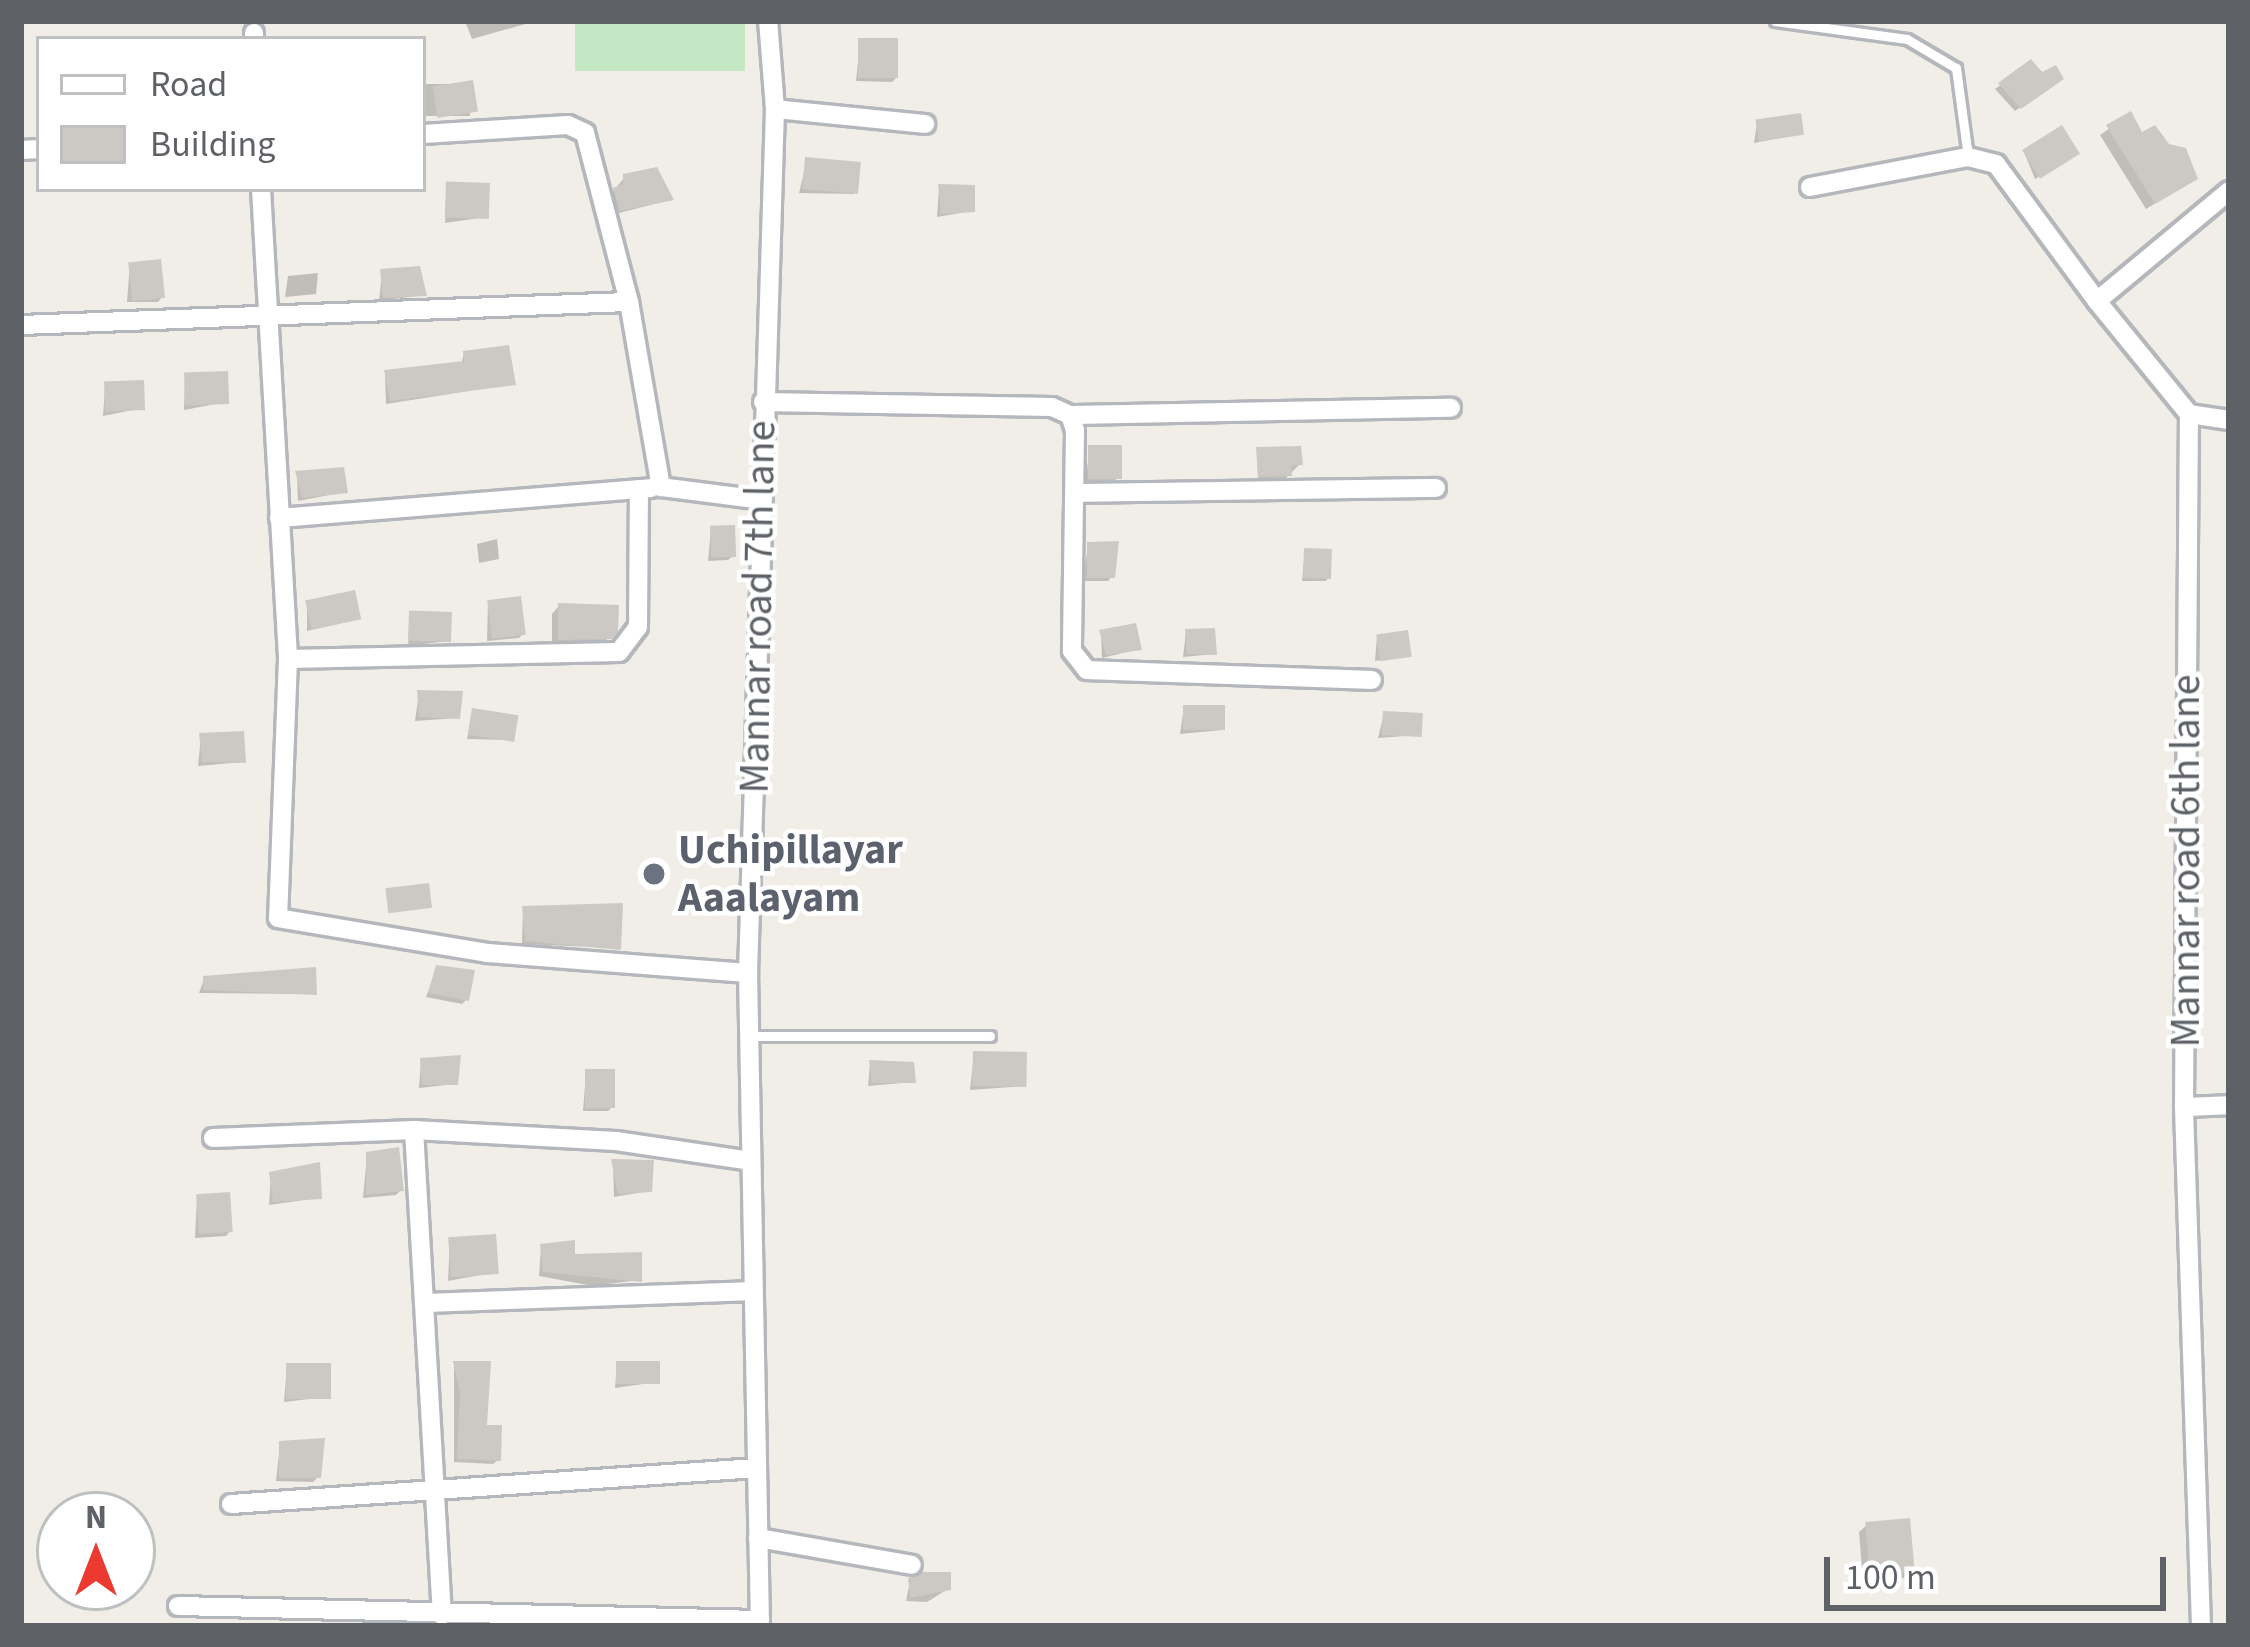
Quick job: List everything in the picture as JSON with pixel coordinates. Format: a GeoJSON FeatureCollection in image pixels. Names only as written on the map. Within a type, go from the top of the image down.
{"type":"FeatureCollection","features":[{"type":"Feature","properties":{"kind":"street","name":"Mannar road 7th lane"},"geometry":{"type":"LineString","coordinates":[[760,1623],[748,974],[775,110],[768,21]]}},
{"type":"Feature","properties":{"kind":"street"},"geometry":{"type":"LineString","coordinates":[[775,110],[925,124]]}},
{"type":"Feature","properties":{"kind":"street"},"geometry":{"type":"LineString","coordinates":[[426,134],[568,125],[585,133],[629,302],[662,488]]}},
{"type":"Feature","properties":{"kind":"street"},"geometry":{"type":"LineString","coordinates":[[1810,187],[1968,157],[1996,164],[2097,302],[2189,414],[2229,420]]}},
{"type":"Feature","properties":{"kind":"street"},"geometry":{"type":"LineString","coordinates":[[2097,302],[2229,191]]}},
{"type":"Feature","properties":{"kind":"street"},"geometry":{"type":"LineString","coordinates":[[261,192],[288,658],[278,917],[487,953],[748,974]]}},
{"type":"Feature","properties":{"kind":"street"},"geometry":{"type":"LineString","coordinates":[[21,325],[629,302]]}},
{"type":"Feature","properties":{"kind":"street"},"geometry":{"type":"LineString","coordinates":[[763,402],[1052,406],[1070,415],[1451,408]]}},
{"type":"Feature","properties":{"kind":"street","name":"Mannar road 6th lane"},"geometry":{"type":"LineString","coordinates":[[2189,414],[2184,1107],[2201,1626]]}},
{"type":"Feature","properties":{"kind":"street"},"geometry":{"type":"LineString","coordinates":[[1070,415],[1076,493],[1072,651],[1087,670],[1372,680]]}},
{"type":"Feature","properties":{"kind":"street"},"geometry":{"type":"LineString","coordinates":[[279,518],[662,488],[762,500]]}},
{"type":"Feature","properties":{"kind":"street"},"geometry":{"type":"LineString","coordinates":[[1076,493],[1436,488]]}},
{"type":"Feature","properties":{"kind":"street"},"geometry":{"type":"LineString","coordinates":[[288,658],[619,652],[638,627],[639,489]]}},
{"type":"Feature","properties":{"kind":"street"},"geometry":{"type":"LineString","coordinates":[[2184,1107],[2229,1106]]}},
{"type":"Feature","properties":{"kind":"street"},"geometry":{"type":"LineString","coordinates":[[414,1130],[440,1489],[442,1615]]}},
{"type":"Feature","properties":{"kind":"street"},"geometry":{"type":"LineString","coordinates":[[212,1138],[414,1130],[616,1141],[751,1161]]}},
{"type":"Feature","properties":{"kind":"street"},"geometry":{"type":"LineString","coordinates":[[428,1303],[752,1291]]}},
{"type":"Feature","properties":{"kind":"street"},"geometry":{"type":"LineString","coordinates":[[231,1504],[756,1468]]}},
{"type":"Feature","properties":{"kind":"street"},"geometry":{"type":"LineString","coordinates":[[758,1538],[912,1564]]}},
{"type":"Feature","properties":{"kind":"street"},"geometry":{"type":"LineString","coordinates":[[178,1606],[760,1623]]}},
{"type":"Feature","properties":{"kind":"lane"},"geometry":{"type":"LineString","coordinates":[[1775,21],[1907,39],[1956,68],[1968,157]]}},
{"type":"Feature","properties":{"kind":"lane"},"geometry":{"type":"LineString","coordinates":[[749,1036],[990,1036]]}},
{"type":"Feature","properties":{"kind":"green space"},"geometry":{"type":"Polygon","coordinates":[[[575,21],[745,21],[745,71],[575,71],[575,21]]]}},
{"type":"Feature","properties":{"kind":"building"},"geometry":{"type":"Polygon","coordinates":[[[858,38],[898,38],[898,78],[858,78],[858,38]]]}},
{"type":"Feature","properties":{"kind":"building"},"geometry":{"type":"Polygon","coordinates":[[[2031,59],[2042,72],[2056,65],[2064,79],[2021,109],[1998,83],[2031,59]]]}},
{"type":"Feature","properties":{"kind":"building"},"geometry":{"type":"Polygon","coordinates":[[[473,80],[478,112],[438,118],[433,86],[473,80]]]}},
{"type":"Feature","properties":{"kind":"building"},"geometry":{"type":"Polygon","coordinates":[[[2131,111],[2142,132],[2155,125],[2169,144],[2186,148],[2198,179],[2155,204],[2106,125],[2131,111]]]}},
{"type":"Feature","properties":{"kind":"building"},"geometry":{"type":"Polygon","coordinates":[[[1801,113],[1804,135],[1759,141],[1755,119],[1801,113]]]}},
{"type":"Feature","properties":{"kind":"building"},"geometry":{"type":"Polygon","coordinates":[[[2062,125],[2080,154],[2040,179],[2022,150],[2062,125]]]}},
{"type":"Feature","properties":{"kind":"building"},"geometry":{"type":"Polygon","coordinates":[[[805,157],[861,162],[858,194],[802,189],[805,157]]]}},
{"type":"Feature","properties":{"kind":"building"},"geometry":{"type":"Polygon","coordinates":[[[657,167],[674,200],[620,211],[613,188],[623,184],[623,174],[657,167]]]}},
{"type":"Feature","properties":{"kind":"building"},"geometry":{"type":"Polygon","coordinates":[[[446,181],[490,183],[489,219],[445,217],[446,181]]]}},
{"type":"Feature","properties":{"kind":"building"},"geometry":{"type":"Polygon","coordinates":[[[938,184],[975,185],[975,212],[941,214],[938,184]]]}},
{"type":"Feature","properties":{"kind":"building"},"geometry":{"type":"Polygon","coordinates":[[[161,259],[165,298],[132,301],[128,262],[161,259]]]}},
{"type":"Feature","properties":{"kind":"building"},"geometry":{"type":"Polygon","coordinates":[[[420,266],[427,296],[383,298],[380,269],[420,266]]]}},
{"type":"Feature","properties":{"kind":"building"},"geometry":{"type":"Polygon","coordinates":[[[509,345],[516,385],[390,401],[384,370],[464,361],[463,351],[509,345]]]}},
{"type":"Feature","properties":{"kind":"building"},"geometry":{"type":"Polygon","coordinates":[[[228,371],[229,404],[185,406],[184,373],[228,371]]]}},
{"type":"Feature","properties":{"kind":"building"},"geometry":{"type":"Polygon","coordinates":[[[144,380],[145,410],[105,411],[104,381],[144,380]]]}},
{"type":"Feature","properties":{"kind":"building"},"geometry":{"type":"Polygon","coordinates":[[[1088,445],[1122,445],[1122,479],[1088,479],[1088,445]]]}},
{"type":"Feature","properties":{"kind":"building"},"geometry":{"type":"Polygon","coordinates":[[[1301,446],[1303,465],[1291,466],[1292,476],[1258,477],[1256,447],[1301,446]]]}},
{"type":"Feature","properties":{"kind":"building"},"geometry":{"type":"Polygon","coordinates":[[[344,467],[348,493],[302,498],[295,471],[344,467]]]}},
{"type":"Feature","properties":{"kind":"building"},"geometry":{"type":"Polygon","coordinates":[[[735,525],[736,557],[711,558],[710,526],[735,525]]]}},
{"type":"Feature","properties":{"kind":"building"},"geometry":{"type":"Polygon","coordinates":[[[1119,541],[1115,578],[1087,578],[1087,542],[1119,541]]]}},
{"type":"Feature","properties":{"kind":"building"},"geometry":{"type":"Polygon","coordinates":[[[1304,548],[1332,549],[1331,579],[1303,578],[1304,548]]]}},
{"type":"Feature","properties":{"kind":"building"},"geometry":{"type":"Polygon","coordinates":[[[355,590],[361,619],[311,630],[305,601],[355,590]]]}},
{"type":"Feature","properties":{"kind":"building"},"geometry":{"type":"Polygon","coordinates":[[[521,596],[526,635],[492,639],[487,600],[521,596]]]}},
{"type":"Feature","properties":{"kind":"building"},"geometry":{"type":"Polygon","coordinates":[[[558,603],[619,605],[618,631],[612,639],[558,640],[558,603]]]}},
{"type":"Feature","properties":{"kind":"building"},"geometry":{"type":"Polygon","coordinates":[[[409,610],[452,612],[451,642],[408,640],[409,610]]]}},
{"type":"Feature","properties":{"kind":"building"},"geometry":{"type":"Polygon","coordinates":[[[1136,623],[1142,650],[1106,655],[1099,630],[1136,623]]]}},
{"type":"Feature","properties":{"kind":"building"},"geometry":{"type":"Polygon","coordinates":[[[1215,628],[1217,655],[1187,654],[1185,629],[1215,628]]]}},
{"type":"Feature","properties":{"kind":"building"},"geometry":{"type":"Polygon","coordinates":[[[1408,630],[1412,657],[1380,661],[1376,634],[1408,630]]]}},
{"type":"Feature","properties":{"kind":"building"},"geometry":{"type":"Polygon","coordinates":[[[417,690],[463,691],[460,719],[419,717],[417,690]]]}},
{"type":"Feature","properties":{"kind":"building"},"geometry":{"type":"Polygon","coordinates":[[[1183,705],[1225,705],[1225,730],[1183,730],[1183,705]]]}},
{"type":"Feature","properties":{"kind":"building"},"geometry":{"type":"Polygon","coordinates":[[[472,708],[518,715],[514,742],[468,735],[472,708]]]}},
{"type":"Feature","properties":{"kind":"building"},"geometry":{"type":"Polygon","coordinates":[[[1383,711],[1423,713],[1422,737],[1382,735],[1383,711]]]}},
{"type":"Feature","properties":{"kind":"building"},"geometry":{"type":"Polygon","coordinates":[[[244,731],[246,763],[202,762],[199,733],[244,731]]]}},
{"type":"Feature","properties":{"kind":"building"},"geometry":{"type":"Polygon","coordinates":[[[429,883],[432,908],[388,913],[385,888],[429,883]]]}},
{"type":"Feature","properties":{"kind":"building"},"geometry":{"type":"Polygon","coordinates":[[[623,903],[621,950],[525,941],[522,906],[623,903]]]}},
{"type":"Feature","properties":{"kind":"building"},"geometry":{"type":"Polygon","coordinates":[[[436,965],[475,970],[469,1001],[428,993],[436,965]]]}},
{"type":"Feature","properties":{"kind":"building"},"geometry":{"type":"Polygon","coordinates":[[[316,967],[317,995],[203,990],[203,976],[316,967]]]}},
{"type":"Feature","properties":{"kind":"building"},"geometry":{"type":"Polygon","coordinates":[[[973,1051],[1027,1052],[1026,1087],[972,1086],[973,1051]]]}},
{"type":"Feature","properties":{"kind":"building"},"geometry":{"type":"Polygon","coordinates":[[[461,1055],[458,1085],[422,1085],[420,1058],[461,1055]]]}},
{"type":"Feature","properties":{"kind":"building"},"geometry":{"type":"Polygon","coordinates":[[[869,1060],[914,1062],[916,1083],[872,1083],[869,1060]]]}},
{"type":"Feature","properties":{"kind":"building"},"geometry":{"type":"Polygon","coordinates":[[[585,1069],[615,1069],[615,1108],[585,1108],[585,1069]]]}},
{"type":"Feature","properties":{"kind":"building"},"geometry":{"type":"Polygon","coordinates":[[[399,1147],[404,1191],[366,1195],[366,1152],[399,1147]]]}},
{"type":"Feature","properties":{"kind":"building"},"geometry":{"type":"Polygon","coordinates":[[[611,1159],[654,1160],[652,1192],[618,1194],[611,1159]]]}},
{"type":"Feature","properties":{"kind":"building"},"geometry":{"type":"Polygon","coordinates":[[[320,1162],[322,1199],[273,1202],[269,1172],[320,1162]]]}},
{"type":"Feature","properties":{"kind":"building"},"geometry":{"type":"Polygon","coordinates":[[[230,1192],[233,1232],[199,1234],[196,1194],[230,1192]]]}},
{"type":"Feature","properties":{"kind":"building"},"geometry":{"type":"Polygon","coordinates":[[[496,1234],[499,1274],[451,1277],[448,1237],[496,1234]]]}},
{"type":"Feature","properties":{"kind":"building"},"geometry":{"type":"Polygon","coordinates":[[[575,1240],[575,1254],[642,1252],[642,1282],[543,1272],[540,1244],[575,1240]]]}},
{"type":"Feature","properties":{"kind":"building"},"geometry":{"type":"Polygon","coordinates":[[[453,1361],[491,1361],[487,1425],[502,1425],[501,1461],[457,1459],[460,1392],[453,1361]]]}},
{"type":"Feature","properties":{"kind":"building"},"geometry":{"type":"Polygon","coordinates":[[[616,1361],[660,1361],[660,1384],[616,1384],[616,1361]]]}},
{"type":"Feature","properties":{"kind":"building"},"geometry":{"type":"Polygon","coordinates":[[[286,1363],[331,1363],[331,1399],[286,1399],[286,1363]]]}},
{"type":"Feature","properties":{"kind":"building"},"geometry":{"type":"Polygon","coordinates":[[[325,1438],[321,1478],[279,1478],[279,1441],[325,1438]]]}},
{"type":"Feature","properties":{"kind":"building"},"geometry":{"type":"Polygon","coordinates":[[[1910,1518],[1915,1572],[1870,1576],[1865,1522],[1910,1518]]]}},
{"type":"Feature","properties":{"kind":"building"},"geometry":{"type":"Polygon","coordinates":[[[923,1572],[951,1572],[951,1590],[910,1598],[908,1578],[923,1572]]]}},
{"type":"Feature","properties":{"kind":"place","name":"Uchipillayar Aaalayam"},"geometry":{"type":"Point","coordinates":[654,874]}}]}
